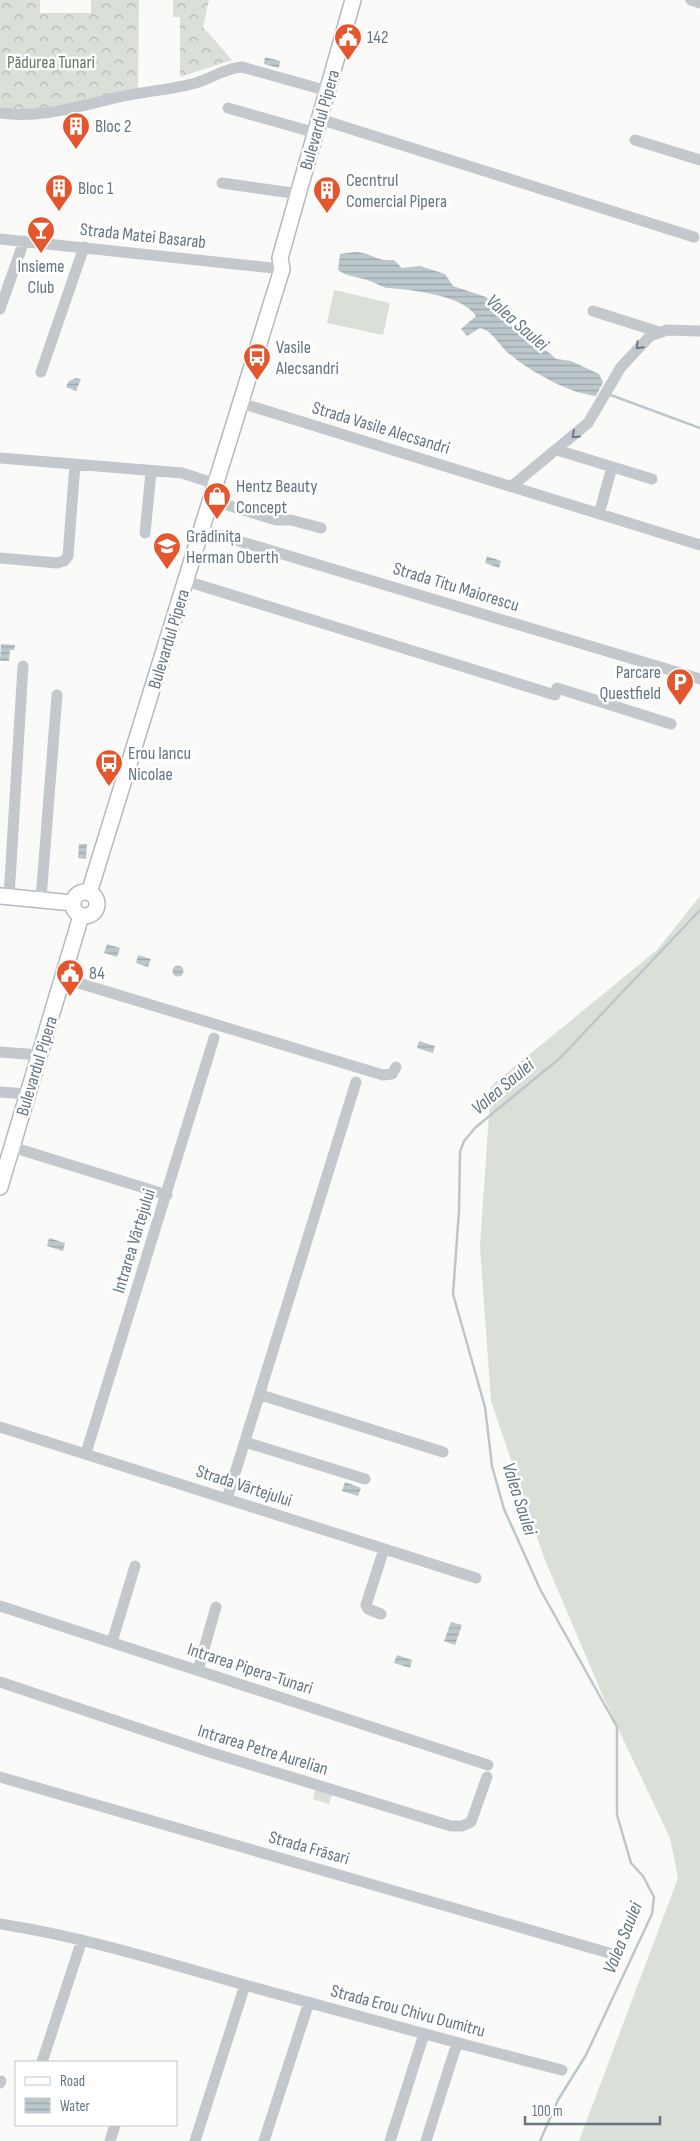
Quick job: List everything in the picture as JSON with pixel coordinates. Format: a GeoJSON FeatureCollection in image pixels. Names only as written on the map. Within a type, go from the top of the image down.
{"type":"FeatureCollection","features":[{"type":"Feature","properties":{"kind":"main road","name":"Bulevardul Pipera"},"geometry":{"type":"LineString","coordinates":[[89,893],[282,269],[280,258],[353,0]]}},
{"type":"Feature","properties":{"kind":"main road","name":"Bulevardul Pipera"},"geometry":{"type":"LineString","coordinates":[[282,269],[290,262],[362,0]]}},
{"type":"Feature","properties":{"kind":"main road"},"geometry":{"type":"LineString","coordinates":[[4,896],[41,899],[77,909],[89,916],[96,908],[95,898],[89,893],[78,894],[77,909]]}},
{"type":"Feature","properties":{"kind":"main road","name":"Bulevardul Pipera"},"geometry":{"type":"LineString","coordinates":[[0,1187],[62,978],[77,909]]}},
{"type":"Feature","properties":{"kind":"street"},"geometry":{"type":"LineString","coordinates":[[692,0],[700,2]]}},
{"type":"Feature","properties":{"kind":"street"},"geometry":{"type":"LineString","coordinates":[[0,113],[27,115],[68,110],[125,96],[192,84],[233,68],[242,67],[328,91]]}},
{"type":"Feature","properties":{"kind":"street"},"geometry":{"type":"LineString","coordinates":[[228,108],[316,133]]}},
{"type":"Feature","properties":{"kind":"street"},"geometry":{"type":"LineString","coordinates":[[329,122],[694,237]]}},
{"type":"Feature","properties":{"kind":"street"},"geometry":{"type":"LineString","coordinates":[[636,140],[700,160]]}},
{"type":"Feature","properties":{"kind":"street"},"geometry":{"type":"LineString","coordinates":[[222,183],[299,194]]}},
{"type":"Feature","properties":{"kind":"street","name":"Strada Matei Basarab"},"geometry":{"type":"LineString","coordinates":[[0,239],[282,269]]}},
{"type":"Feature","properties":{"kind":"street"},"geometry":{"type":"LineString","coordinates":[[0,309],[24,241]]}},
{"type":"Feature","properties":{"kind":"street"},"geometry":{"type":"LineString","coordinates":[[41,372],[84,247]]}},
{"type":"Feature","properties":{"kind":"street"},"geometry":{"type":"LineString","coordinates":[[593,311],[658,332],[679,329],[700,331]]}},
{"type":"Feature","properties":{"kind":"street"},"geometry":{"type":"LineString","coordinates":[[512,486],[588,423],[628,358],[658,332]]}},
{"type":"Feature","properties":{"kind":"street","name":"Strada Vasile Alecsandri"},"geometry":{"type":"LineString","coordinates":[[241,404],[700,545]]}},
{"type":"Feature","properties":{"kind":"street"},"geometry":{"type":"LineString","coordinates":[[557,450],[652,479]]}},
{"type":"Feature","properties":{"kind":"street"},"geometry":{"type":"LineString","coordinates":[[0,458],[156,472],[180,480],[199,480],[216,484]]}},
{"type":"Feature","properties":{"kind":"street"},"geometry":{"type":"LineString","coordinates":[[0,558],[57,563],[64,561],[68,556],[75,464]]}},
{"type":"Feature","properties":{"kind":"street"},"geometry":{"type":"LineString","coordinates":[[599,514],[612,467]]}},
{"type":"Feature","properties":{"kind":"street"},"geometry":{"type":"LineString","coordinates":[[146,533],[156,472]]}},
{"type":"Feature","properties":{"kind":"street"},"geometry":{"type":"LineString","coordinates":[[211,500],[276,520],[291,520],[321,528]]}},
{"type":"Feature","properties":{"kind":"street","name":"Strada Titu Maiorescu"},"geometry":{"type":"LineString","coordinates":[[202,530],[700,679]]}},
{"type":"Feature","properties":{"kind":"street"},"geometry":{"type":"LineString","coordinates":[[186,582],[670,724]]}},
{"type":"Feature","properties":{"kind":"street"},"geometry":{"type":"LineString","coordinates":[[4,896],[23,666]]}},
{"type":"Feature","properties":{"kind":"street"},"geometry":{"type":"LineString","coordinates":[[41,899],[57,695]]}},
{"type":"Feature","properties":{"kind":"street"},"geometry":{"type":"LineString","coordinates":[[62,978],[383,1075],[392,1074],[396,1067]]}},
{"type":"Feature","properties":{"kind":"street","name":"Intrarea Vârtejului"},"geometry":{"type":"LineString","coordinates":[[86,1454],[214,1038]]}},
{"type":"Feature","properties":{"kind":"street"},"geometry":{"type":"LineString","coordinates":[[0,1052],[40,1055]]}},
{"type":"Feature","properties":{"kind":"street"},"geometry":{"type":"LineString","coordinates":[[227,1499],[356,1082]]}},
{"type":"Feature","properties":{"kind":"street"},"geometry":{"type":"LineString","coordinates":[[0,1092],[28,1094]]}},
{"type":"Feature","properties":{"kind":"street"},"geometry":{"type":"LineString","coordinates":[[12,1147],[167,1195]]}},
{"type":"Feature","properties":{"kind":"street"},"geometry":{"type":"LineString","coordinates":[[260,1395],[443,1452]]}},
{"type":"Feature","properties":{"kind":"street","name":"Strada Vârtejului"},"geometry":{"type":"LineString","coordinates":[[0,1428],[476,1578]]}},
{"type":"Feature","properties":{"kind":"street"},"geometry":{"type":"LineString","coordinates":[[246,1442],[365,1479]]}},
{"type":"Feature","properties":{"kind":"street"},"geometry":{"type":"LineString","coordinates":[[381,1614],[368,1609],[366,1605],[384,1549]]}},
{"type":"Feature","properties":{"kind":"street"},"geometry":{"type":"LineString","coordinates":[[112,1642],[135,1566]]}},
{"type":"Feature","properties":{"kind":"street","name":"Intrarea Pipera-Tunari"},"geometry":{"type":"LineString","coordinates":[[0,1606],[488,1765]]}},
{"type":"Feature","properties":{"kind":"street"},"geometry":{"type":"LineString","coordinates":[[198,1670],[216,1607]]}},
{"type":"Feature","properties":{"kind":"street","name":"Intrarea Petre Aurelian"},"geometry":{"type":"LineString","coordinates":[[0,1682],[197,1748],[451,1826],[462,1826],[471,1822],[487,1777]]}},
{"type":"Feature","properties":{"kind":"street","name":"Strada Frăsari"},"geometry":{"type":"LineString","coordinates":[[0,1777],[609,1954]]}},
{"type":"Feature","properties":{"kind":"street","name":"Strada Erou Chivu Dumitru"},"geometry":{"type":"LineString","coordinates":[[0,1924],[82,1940],[562,2070]]}},
{"type":"Feature","properties":{"kind":"street"},"geometry":{"type":"LineString","coordinates":[[42,2061],[82,1940]]}},
{"type":"Feature","properties":{"kind":"street"},"geometry":{"type":"LineString","coordinates":[[195,2141],[245,1985]]}},
{"type":"Feature","properties":{"kind":"street"},"geometry":{"type":"LineString","coordinates":[[264,2141],[309,2002]]}},
{"type":"Feature","properties":{"kind":"street"},"geometry":{"type":"LineString","coordinates":[[390,2141],[424,2034]]}},
{"type":"Feature","properties":{"kind":"street"},"geometry":{"type":"LineString","coordinates":[[426,2141],[457,2043]]}},
{"type":"Feature","properties":{"kind":"street"},"geometry":{"type":"LineString","coordinates":[[110,2141],[115,2126]]}},
{"type":"Feature","properties":{"kind":"green space","name":"Pădurea Tunari"},"geometry":{"type":"Polygon","coordinates":[[[0,0],[40,0],[40,13],[91,13],[91,0],[139,0],[138,94],[68,110],[0,113],[0,0]]]}},
{"type":"Feature","properties":{"kind":"green space"},"geometry":{"type":"Polygon","coordinates":[[[173,0],[209,0],[203,27],[232,60],[180,77],[180,17],[173,17],[173,0]]]}},
{"type":"Feature","properties":{"kind":"green space"},"geometry":{"type":"Polygon","coordinates":[[[334,290],[390,303],[383,335],[327,323],[334,290]]]}},
{"type":"Feature","properties":{"kind":"green space"},"geometry":{"type":"Polygon","coordinates":[[[700,896],[700,2141],[579,2141],[678,1878],[670,1838],[605,1701],[545,1560],[491,1401],[480,1246],[491,1086],[657,950],[700,896]]]}},
{"type":"Feature","properties":{"kind":"green space"},"geometry":{"type":"Polygon","coordinates":[[[315,1790],[332,1795],[329,1804],[313,1799],[315,1790]]]}},
{"type":"Feature","properties":{"kind":"water"},"geometry":{"type":"Polygon","coordinates":[[[265,57],[280,61],[279,68],[264,64],[265,57]]]}},
{"type":"Feature","properties":{"kind":"water"},"geometry":{"type":"Polygon","coordinates":[[[355,252],[383,260],[394,260],[402,268],[420,266],[445,274],[453,286],[486,297],[516,326],[529,343],[547,351],[556,359],[571,361],[599,374],[603,382],[596,396],[563,387],[541,375],[508,353],[485,330],[480,328],[467,336],[461,329],[476,316],[460,303],[436,295],[386,288],[338,270],[340,254],[355,252]]]}},
{"type":"Feature","properties":{"kind":"water"},"geometry":{"type":"Polygon","coordinates":[[[76,378],[81,379],[76,391],[66,387],[69,381],[76,378]]]}},
{"type":"Feature","properties":{"kind":"water"},"geometry":{"type":"Polygon","coordinates":[[[487,556],[501,561],[499,568],[485,563],[487,556]]]}},
{"type":"Feature","properties":{"kind":"water"},"geometry":{"type":"Polygon","coordinates":[[[1,644],[15,645],[14,650],[10,650],[9,661],[0,661],[1,644]]]}},
{"type":"Feature","properties":{"kind":"water"},"geometry":{"type":"Polygon","coordinates":[[[79,844],[87,844],[86,859],[78,858],[79,844]]]}},
{"type":"Feature","properties":{"kind":"water"},"geometry":{"type":"Polygon","coordinates":[[[107,944],[120,948],[117,957],[104,953],[107,944]]]}},
{"type":"Feature","properties":{"kind":"water"},"geometry":{"type":"Polygon","coordinates":[[[138,955],[151,959],[148,967],[136,963],[138,955]]]}},
{"type":"Feature","properties":{"kind":"water"},"geometry":{"type":"Polygon","coordinates":[[[176,966],[180,966],[183,971],[182,975],[176,976],[173,973],[173,969],[176,966]]]}},
{"type":"Feature","properties":{"kind":"water"},"geometry":{"type":"Polygon","coordinates":[[[419,1041],[435,1046],[433,1053],[417,1048],[419,1041]]]}},
{"type":"Feature","properties":{"kind":"water"},"geometry":{"type":"Polygon","coordinates":[[[49,1238],[65,1243],[63,1251],[47,1246],[49,1238]]]}},
{"type":"Feature","properties":{"kind":"water"},"geometry":{"type":"Polygon","coordinates":[[[345,1482],[361,1488],[358,1496],[342,1491],[345,1482]]]}},
{"type":"Feature","properties":{"kind":"water"},"geometry":{"type":"Polygon","coordinates":[[[451,1622],[462,1625],[455,1645],[444,1641],[451,1622]]]}},
{"type":"Feature","properties":{"kind":"water"},"geometry":{"type":"Polygon","coordinates":[[[397,1655],[412,1660],[410,1668],[394,1663],[397,1655]]]}},
{"type":"Feature","properties":{"kind":"waterway","name":"Valea Saulei"},"geometry":{"type":"LineString","coordinates":[[608,394],[700,428]]}},
{"type":"Feature","properties":{"kind":"waterway","name":"Valea Saulei"},"geometry":{"type":"LineString","coordinates":[[540,2141],[558,2100],[586,2055],[652,1914],[654,1897],[643,1876],[631,1863],[617,1815],[617,1727],[540,1589],[504,1509],[492,1466],[485,1407],[453,1294],[459,1211],[460,1152],[464,1141],[476,1127],[560,1058],[700,910]]}},
{"type":"Feature","properties":{"kind":"place","name":"142"},"geometry":{"type":"Point","coordinates":[348,61]}},
{"type":"Feature","properties":{"kind":"place","name":"Bloc 2"},"geometry":{"type":"Point","coordinates":[76,150]}},
{"type":"Feature","properties":{"kind":"place","name":"Bloc 1"},"geometry":{"type":"Point","coordinates":[59,212]}},
{"type":"Feature","properties":{"kind":"place","name":"Cecntrul Comercial Pipera"},"geometry":{"type":"Point","coordinates":[327,214]}},
{"type":"Feature","properties":{"kind":"place","name":"Insieme Club"},"geometry":{"type":"Point","coordinates":[41,254]}},
{"type":"Feature","properties":{"kind":"place","name":"Vasile Alecsandri"},"geometry":{"type":"Point","coordinates":[257,381]}},
{"type":"Feature","properties":{"kind":"place","name":"Hentz Beauty Concept"},"geometry":{"type":"Point","coordinates":[217,520]}},
{"type":"Feature","properties":{"kind":"place","name":"Grădinița Herman Oberth"},"geometry":{"type":"Point","coordinates":[167,570]}},
{"type":"Feature","properties":{"kind":"place","name":"Parcare Questfield"},"geometry":{"type":"Point","coordinates":[680,706]}},
{"type":"Feature","properties":{"kind":"place","name":"Erou Iancu Nicolae"},"geometry":{"type":"Point","coordinates":[109,787]}},
{"type":"Feature","properties":{"kind":"place","name":"84"},"geometry":{"type":"Point","coordinates":[70,997]}}]}
